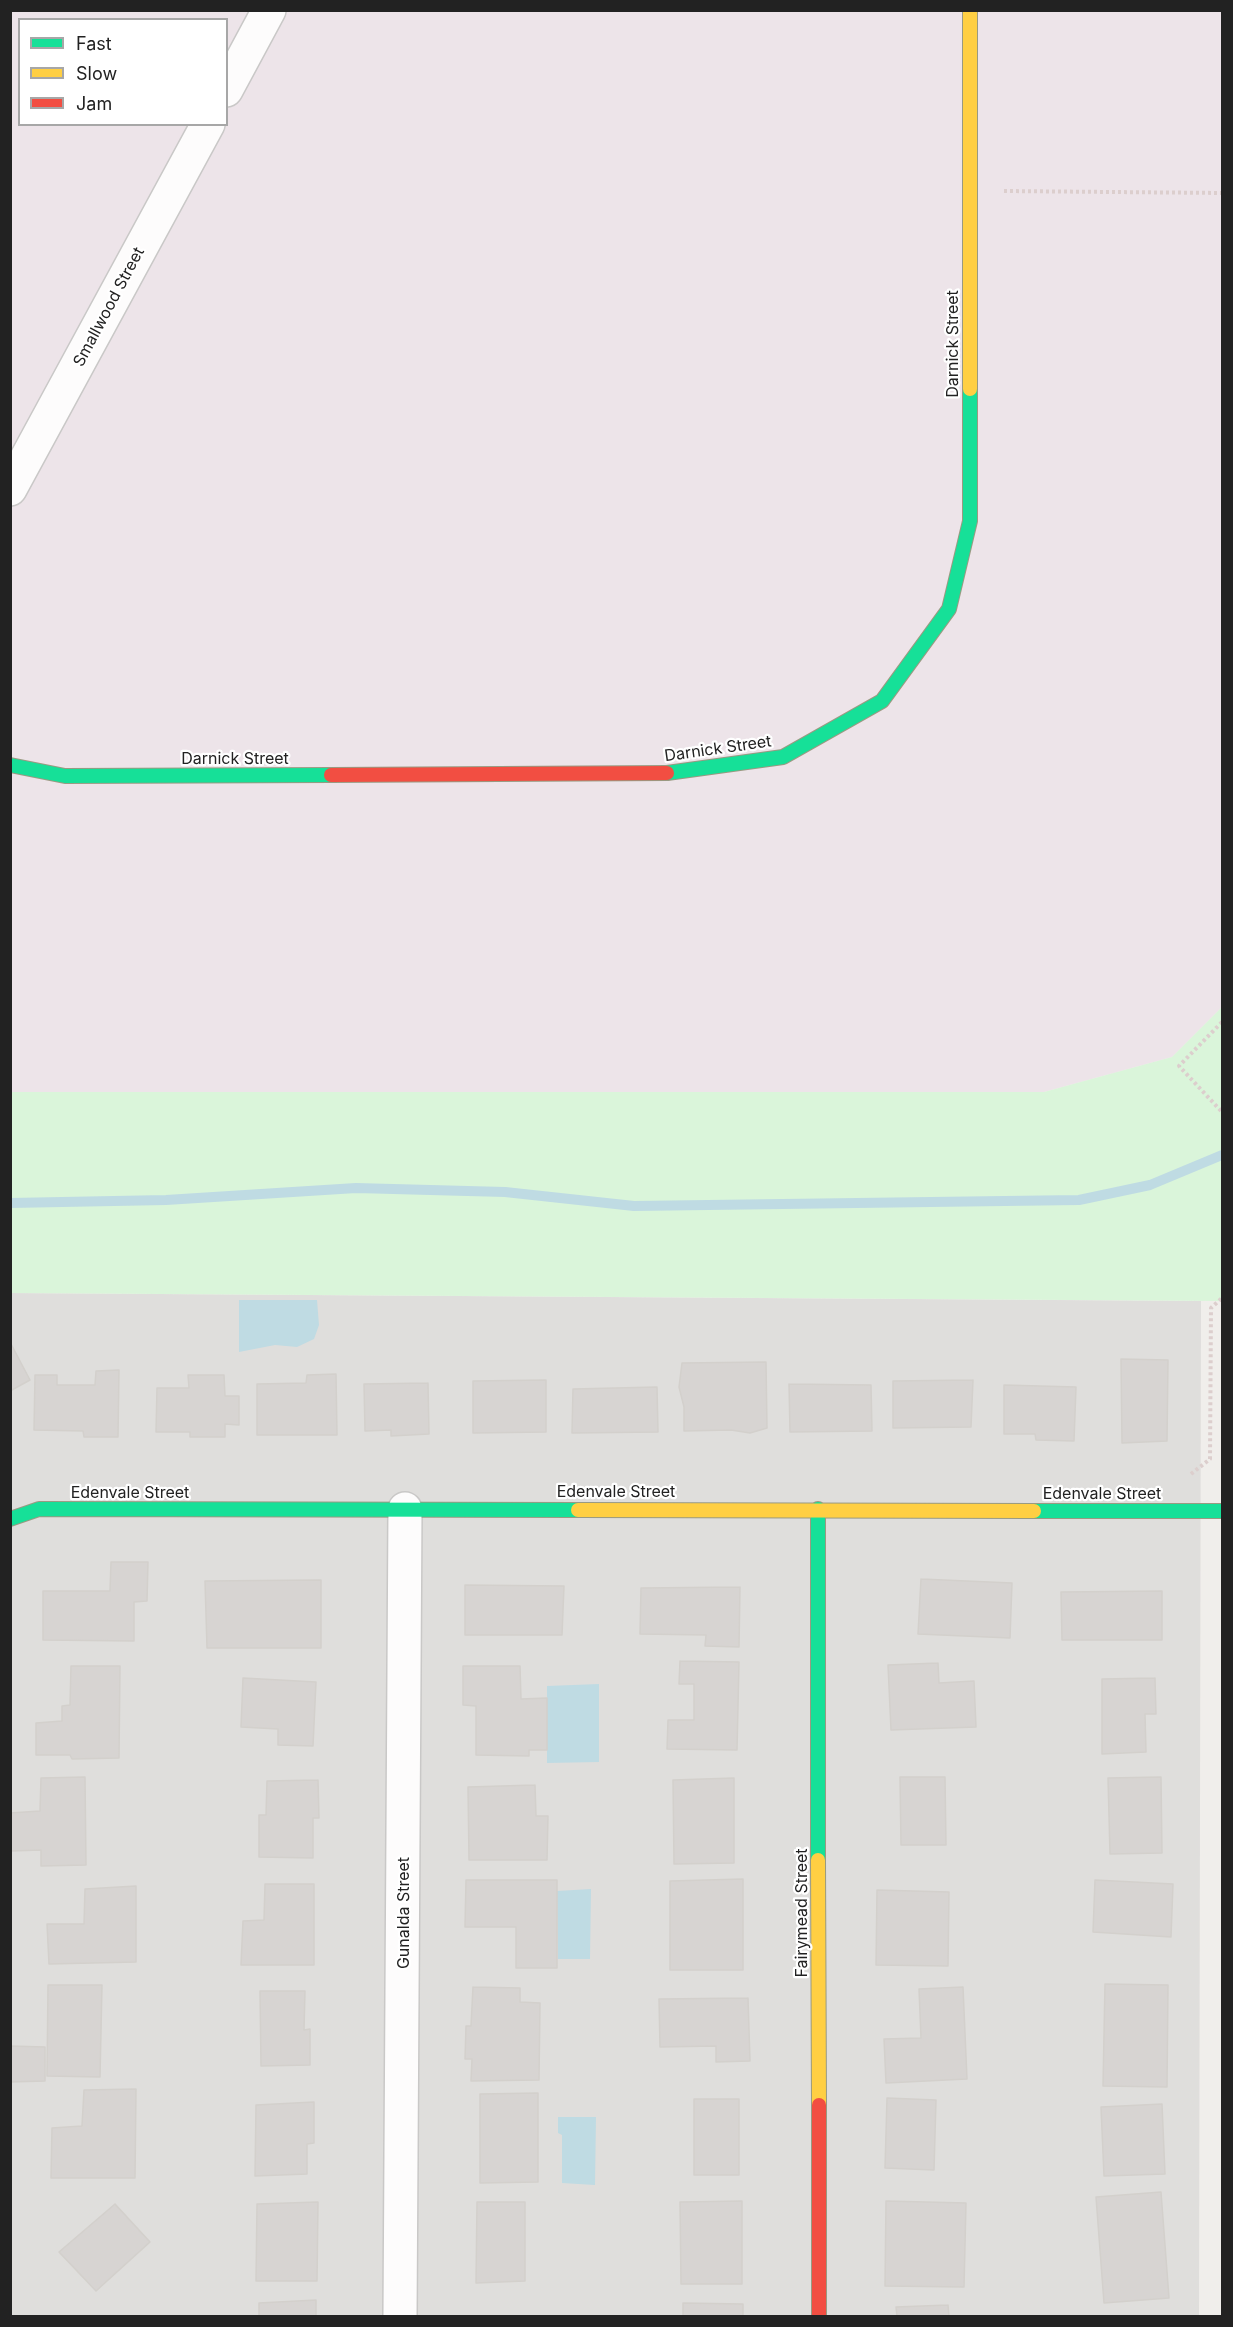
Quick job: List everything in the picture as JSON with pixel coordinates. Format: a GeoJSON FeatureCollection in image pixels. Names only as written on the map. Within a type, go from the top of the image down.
{"type":"FeatureCollection","features":[{"type":"Feature","properties":{"kind":"street"},"geometry":{"type":"LineString","coordinates":[[228,86],[269,10]]}},
{"type":"Feature","properties":{"kind":"street","name":"Darnick Street"},"geometry":{"type":"LineString","coordinates":[[10,765],[65,776],[657,774],[783,758],[882,701],[949,609],[970,521],[970,10]]}},
{"type":"Feature","properties":{"kind":"street","name":"Smallwood Street"},"geometry":{"type":"LineString","coordinates":[[10,489],[207,126]]}},
{"type":"Feature","properties":{"kind":"street","name":"Edenvale Street"},"geometry":{"type":"LineString","coordinates":[[10,1519],[39,1509],[1222,1511]]}},
{"type":"Feature","properties":{"kind":"street","name":"Gunalda Street"},"geometry":{"type":"LineString","coordinates":[[400,2316],[405,1509]]}},
{"type":"Feature","properties":{"kind":"street","name":"Fairymead Street"},"geometry":{"type":"LineString","coordinates":[[818,1509],[819,2316]]}},
{"type":"Feature","properties":{"kind":"path"},"geometry":{"type":"LineString","coordinates":[[970,190],[1222,193]]}},
{"type":"Feature","properties":{"kind":"path"},"geometry":{"type":"LineString","coordinates":[[1222,1022],[1179,1066],[1222,1112]]}},
{"type":"Feature","properties":{"kind":"path"},"geometry":{"type":"LineString","coordinates":[[1187,1477],[1210,1459],[1211,1308],[1222,1298]]}},
{"type":"Feature","properties":{"kind":"shaded area"},"geometry":{"type":"Polygon","coordinates":[[[11,11],[1222,11],[1222,1007],[1172,1057],[1044,1092],[11,1092],[11,11]]]}},
{"type":"Feature","properties":{"kind":"shaded area"},"geometry":{"type":"Polygon","coordinates":[[[11,1293],[1201,1301],[1199,2316],[11,2316],[11,1293]]]}},
{"type":"Feature","properties":{"kind":"green space"},"geometry":{"type":"Polygon","coordinates":[[[1222,1007],[1222,1301],[11,1293],[11,1092],[1044,1092],[1172,1057],[1222,1007]]]}},
{"type":"Feature","properties":{"kind":"water"},"geometry":{"type":"Polygon","coordinates":[[[239,1300],[317,1300],[319,1325],[314,1339],[297,1347],[275,1345],[239,1352],[239,1300]]]}},
{"type":"Feature","properties":{"kind":"water"},"geometry":{"type":"Polygon","coordinates":[[[599,1684],[599,1762],[547,1763],[547,1686],[599,1684]]]}},
{"type":"Feature","properties":{"kind":"water"},"geometry":{"type":"Polygon","coordinates":[[[591,1889],[590,1959],[558,1959],[557,1891],[591,1889]]]}},
{"type":"Feature","properties":{"kind":"water"},"geometry":{"type":"Polygon","coordinates":[[[558,2117],[596,2117],[595,2185],[562,2183],[562,2135],[558,2133],[558,2117]]]}},
{"type":"Feature","properties":{"kind":"building"},"geometry":{"type":"Polygon","coordinates":[[[10,1342],[30,1380],[10,1391],[10,1342]]]}},
{"type":"Feature","properties":{"kind":"building"},"geometry":{"type":"Polygon","coordinates":[[[1121,1359],[1168,1360],[1167,1441],[1122,1443],[1121,1359]]]}},
{"type":"Feature","properties":{"kind":"building"},"geometry":{"type":"Polygon","coordinates":[[[766,1362],[767,1428],[750,1433],[731,1430],[684,1431],[684,1407],[679,1387],[682,1363],[766,1362]]]}},
{"type":"Feature","properties":{"kind":"building"},"geometry":{"type":"Polygon","coordinates":[[[119,1370],[118,1437],[84,1437],[83,1431],[34,1430],[35,1375],[57,1375],[57,1385],[95,1385],[96,1371],[119,1370]]]}},
{"type":"Feature","properties":{"kind":"building"},"geometry":{"type":"Polygon","coordinates":[[[336,1374],[337,1435],[257,1435],[257,1384],[306,1383],[307,1375],[336,1374]]]}},
{"type":"Feature","properties":{"kind":"building"},"geometry":{"type":"Polygon","coordinates":[[[188,1375],[224,1375],[225,1396],[239,1396],[239,1425],[225,1424],[225,1437],[190,1437],[190,1432],[156,1432],[157,1388],[189,1388],[188,1375]]]}},
{"type":"Feature","properties":{"kind":"building"},"geometry":{"type":"Polygon","coordinates":[[[546,1380],[546,1432],[473,1433],[473,1381],[546,1380]]]}},
{"type":"Feature","properties":{"kind":"building"},"geometry":{"type":"Polygon","coordinates":[[[973,1380],[971,1427],[893,1428],[893,1381],[973,1380]]]}},
{"type":"Feature","properties":{"kind":"building"},"geometry":{"type":"Polygon","coordinates":[[[428,1383],[429,1434],[391,1436],[391,1430],[365,1431],[364,1384],[428,1383]]]}},
{"type":"Feature","properties":{"kind":"building"},"geometry":{"type":"Polygon","coordinates":[[[789,1384],[871,1385],[872,1431],[790,1432],[789,1384]]]}},
{"type":"Feature","properties":{"kind":"building"},"geometry":{"type":"Polygon","coordinates":[[[1004,1385],[1076,1387],[1074,1441],[1036,1440],[1035,1434],[1004,1434],[1004,1385]]]}},
{"type":"Feature","properties":{"kind":"building"},"geometry":{"type":"Polygon","coordinates":[[[657,1387],[658,1432],[572,1433],[573,1389],[657,1387]]]}},
{"type":"Feature","properties":{"kind":"building"},"geometry":{"type":"Polygon","coordinates":[[[111,1562],[148,1562],[147,1601],[134,1602],[134,1641],[43,1640],[43,1591],[110,1591],[111,1562]]]}},
{"type":"Feature","properties":{"kind":"building"},"geometry":{"type":"Polygon","coordinates":[[[921,1579],[1012,1583],[1010,1638],[918,1634],[921,1579]]]}},
{"type":"Feature","properties":{"kind":"building"},"geometry":{"type":"Polygon","coordinates":[[[321,1580],[321,1648],[207,1648],[205,1581],[321,1580]]]}},
{"type":"Feature","properties":{"kind":"building"},"geometry":{"type":"Polygon","coordinates":[[[465,1585],[564,1586],[562,1635],[465,1635],[465,1585]]]}},
{"type":"Feature","properties":{"kind":"building"},"geometry":{"type":"Polygon","coordinates":[[[740,1587],[739,1647],[705,1646],[706,1635],[640,1634],[641,1588],[740,1587]]]}},
{"type":"Feature","properties":{"kind":"building"},"geometry":{"type":"Polygon","coordinates":[[[1162,1591],[1162,1640],[1062,1640],[1061,1592],[1162,1591]]]}},
{"type":"Feature","properties":{"kind":"building"},"geometry":{"type":"Polygon","coordinates":[[[680,1661],[739,1662],[737,1750],[667,1749],[668,1720],[694,1720],[694,1684],[679,1684],[680,1661]]]}},
{"type":"Feature","properties":{"kind":"building"},"geometry":{"type":"Polygon","coordinates":[[[938,1663],[939,1683],[974,1681],[976,1727],[891,1730],[888,1665],[938,1663]]]}},
{"type":"Feature","properties":{"kind":"building"},"geometry":{"type":"Polygon","coordinates":[[[71,1666],[120,1666],[119,1758],[72,1759],[70,1755],[36,1755],[36,1723],[62,1721],[62,1706],[70,1705],[71,1666]]]}},
{"type":"Feature","properties":{"kind":"building"},"geometry":{"type":"Polygon","coordinates":[[[463,1666],[520,1666],[521,1699],[547,1698],[547,1750],[529,1750],[529,1756],[476,1755],[476,1706],[463,1705],[463,1666]]]}},
{"type":"Feature","properties":{"kind":"building"},"geometry":{"type":"Polygon","coordinates":[[[243,1678],[316,1682],[313,1746],[278,1745],[278,1729],[241,1727],[243,1678]]]}},
{"type":"Feature","properties":{"kind":"building"},"geometry":{"type":"Polygon","coordinates":[[[1155,1678],[1156,1714],[1145,1714],[1146,1752],[1102,1754],[1102,1679],[1155,1678]]]}},
{"type":"Feature","properties":{"kind":"building"},"geometry":{"type":"Polygon","coordinates":[[[85,1777],[86,1865],[41,1866],[41,1850],[11,1851],[10,1813],[40,1811],[41,1778],[85,1777]]]}},
{"type":"Feature","properties":{"kind":"building"},"geometry":{"type":"Polygon","coordinates":[[[900,1777],[945,1777],[946,1845],[901,1845],[900,1777]]]}},
{"type":"Feature","properties":{"kind":"building"},"geometry":{"type":"Polygon","coordinates":[[[1161,1777],[1162,1853],[1110,1854],[1108,1778],[1161,1777]]]}},
{"type":"Feature","properties":{"kind":"building"},"geometry":{"type":"Polygon","coordinates":[[[734,1778],[734,1863],[674,1864],[673,1780],[734,1778]]]}},
{"type":"Feature","properties":{"kind":"building"},"geometry":{"type":"Polygon","coordinates":[[[318,1780],[319,1818],[313,1818],[313,1858],[259,1857],[259,1815],[266,1815],[267,1781],[318,1780]]]}},
{"type":"Feature","properties":{"kind":"building"},"geometry":{"type":"Polygon","coordinates":[[[535,1785],[536,1816],[548,1816],[547,1860],[469,1860],[468,1787],[535,1785]]]}},
{"type":"Feature","properties":{"kind":"building"},"geometry":{"type":"Polygon","coordinates":[[[743,1879],[743,1970],[670,1970],[670,1881],[743,1879]]]}},
{"type":"Feature","properties":{"kind":"building"},"geometry":{"type":"Polygon","coordinates":[[[466,1880],[557,1880],[557,1968],[516,1968],[516,1927],[465,1927],[466,1880]]]}},
{"type":"Feature","properties":{"kind":"building"},"geometry":{"type":"Polygon","coordinates":[[[1095,1880],[1173,1884],[1171,1937],[1093,1932],[1095,1880]]]}},
{"type":"Feature","properties":{"kind":"building"},"geometry":{"type":"Polygon","coordinates":[[[265,1884],[314,1884],[314,1965],[241,1965],[243,1921],[264,1920],[265,1884]]]}},
{"type":"Feature","properties":{"kind":"building"},"geometry":{"type":"Polygon","coordinates":[[[136,1886],[136,1962],[49,1964],[47,1924],[84,1924],[85,1889],[136,1886]]]}},
{"type":"Feature","properties":{"kind":"building"},"geometry":{"type":"Polygon","coordinates":[[[877,1890],[949,1892],[948,1966],[876,1965],[877,1890]]]}},
{"type":"Feature","properties":{"kind":"building"},"geometry":{"type":"Polygon","coordinates":[[[1105,1984],[1168,1985],[1167,2087],[1103,2086],[1105,1984]]]}},
{"type":"Feature","properties":{"kind":"building"},"geometry":{"type":"Polygon","coordinates":[[[48,1985],[102,1985],[100,2077],[47,2076],[48,1985]]]}},
{"type":"Feature","properties":{"kind":"building"},"geometry":{"type":"Polygon","coordinates":[[[473,1987],[520,1988],[520,2002],[540,2003],[539,2080],[471,2081],[472,2059],[465,2059],[466,2026],[471,2026],[473,1987]]]}},
{"type":"Feature","properties":{"kind":"building"},"geometry":{"type":"Polygon","coordinates":[[[963,1987],[967,2079],[886,2083],[884,2039],[921,2038],[919,1989],[963,1987]]]}},
{"type":"Feature","properties":{"kind":"building"},"geometry":{"type":"Polygon","coordinates":[[[260,1991],[305,1991],[304,2030],[310,2029],[310,2065],[261,2066],[260,1991]]]}},
{"type":"Feature","properties":{"kind":"building"},"geometry":{"type":"Polygon","coordinates":[[[748,1998],[750,2061],[716,2062],[716,2046],[660,2047],[659,1999],[748,1998]]]}},
{"type":"Feature","properties":{"kind":"building"},"geometry":{"type":"Polygon","coordinates":[[[11,2046],[45,2047],[45,2081],[10,2082],[11,2046]]]}},
{"type":"Feature","properties":{"kind":"building"},"geometry":{"type":"Polygon","coordinates":[[[136,2089],[135,2178],[51,2178],[52,2128],[82,2126],[84,2090],[136,2089]]]}},
{"type":"Feature","properties":{"kind":"building"},"geometry":{"type":"Polygon","coordinates":[[[538,2093],[538,2182],[480,2183],[480,2094],[538,2093]]]}},
{"type":"Feature","properties":{"kind":"building"},"geometry":{"type":"Polygon","coordinates":[[[887,2098],[936,2100],[934,2170],[885,2168],[887,2098]]]}},
{"type":"Feature","properties":{"kind":"building"},"geometry":{"type":"Polygon","coordinates":[[[694,2099],[739,2099],[739,2175],[694,2175],[694,2099]]]}},
{"type":"Feature","properties":{"kind":"building"},"geometry":{"type":"Polygon","coordinates":[[[314,2102],[314,2143],[307,2144],[307,2174],[255,2176],[256,2105],[314,2102]]]}},
{"type":"Feature","properties":{"kind":"building"},"geometry":{"type":"Polygon","coordinates":[[[1162,2104],[1165,2174],[1104,2176],[1101,2107],[1162,2104]]]}},
{"type":"Feature","properties":{"kind":"building"},"geometry":{"type":"Polygon","coordinates":[[[1161,2192],[1169,2298],[1104,2303],[1096,2197],[1161,2192]]]}},
{"type":"Feature","properties":{"kind":"building"},"geometry":{"type":"Polygon","coordinates":[[[742,2201],[742,2284],[681,2284],[680,2202],[742,2201]]]}},
{"type":"Feature","properties":{"kind":"building"},"geometry":{"type":"Polygon","coordinates":[[[886,2201],[966,2203],[964,2287],[885,2286],[886,2201]]]}},
{"type":"Feature","properties":{"kind":"building"},"geometry":{"type":"Polygon","coordinates":[[[318,2202],[317,2281],[256,2281],[257,2204],[318,2202]]]}},
{"type":"Feature","properties":{"kind":"building"},"geometry":{"type":"Polygon","coordinates":[[[477,2202],[525,2202],[525,2281],[476,2283],[477,2202]]]}},
{"type":"Feature","properties":{"kind":"building"},"geometry":{"type":"Polygon","coordinates":[[[115,2204],[150,2242],[96,2291],[59,2252],[115,2204]]]}},
{"type":"Feature","properties":{"kind":"building"},"geometry":{"type":"Polygon","coordinates":[[[316,2300],[316,2316],[259,2316],[259,2303],[316,2300]]]}},
{"type":"Feature","properties":{"kind":"building"},"geometry":{"type":"Polygon","coordinates":[[[683,2303],[743,2304],[743,2316],[683,2316],[683,2303]]]}},
{"type":"Feature","properties":{"kind":"building"},"geometry":{"type":"Polygon","coordinates":[[[948,2305],[949,2316],[897,2316],[896,2307],[948,2305]]]}},
{"type":"Feature","properties":{"kind":"waterway"},"geometry":{"type":"LineString","coordinates":[[10,1203],[166,1200],[356,1188],[505,1192],[634,1206],[1079,1200],[1150,1185],[1222,1155]]}},
{"type":"Feature","properties":{"kind":"traffic: fast"},"geometry":{"type":"LineString","coordinates":[[667,773],[783,757],[882,701],[949,609],[970,521],[970,389]]}},
{"type":"Feature","properties":{"kind":"traffic: fast"},"geometry":{"type":"LineString","coordinates":[[10,765],[65,776],[331,775]]}},
{"type":"Feature","properties":{"kind":"traffic: fast"},"geometry":{"type":"LineString","coordinates":[[10,1519],[39,1509],[578,1510]]}},
{"type":"Feature","properties":{"kind":"traffic: fast"},"geometry":{"type":"LineString","coordinates":[[818,1509],[818,1860]]}},
{"type":"Feature","properties":{"kind":"traffic: fast"},"geometry":{"type":"LineString","coordinates":[[1034,1511],[1222,1511]]}},
{"type":"Feature","properties":{"kind":"traffic: slow"},"geometry":{"type":"LineString","coordinates":[[970,10],[970,389]]}},
{"type":"Feature","properties":{"kind":"traffic: slow"},"geometry":{"type":"LineString","coordinates":[[578,1510],[1034,1511]]}},
{"type":"Feature","properties":{"kind":"traffic: slow"},"geometry":{"type":"LineString","coordinates":[[818,1860],[819,2105]]}},
{"type":"Feature","properties":{"kind":"traffic: jam"},"geometry":{"type":"LineString","coordinates":[[331,775],[667,773]]}},
{"type":"Feature","properties":{"kind":"traffic: jam"},"geometry":{"type":"LineString","coordinates":[[819,2105],[819,2316]]}}]}
